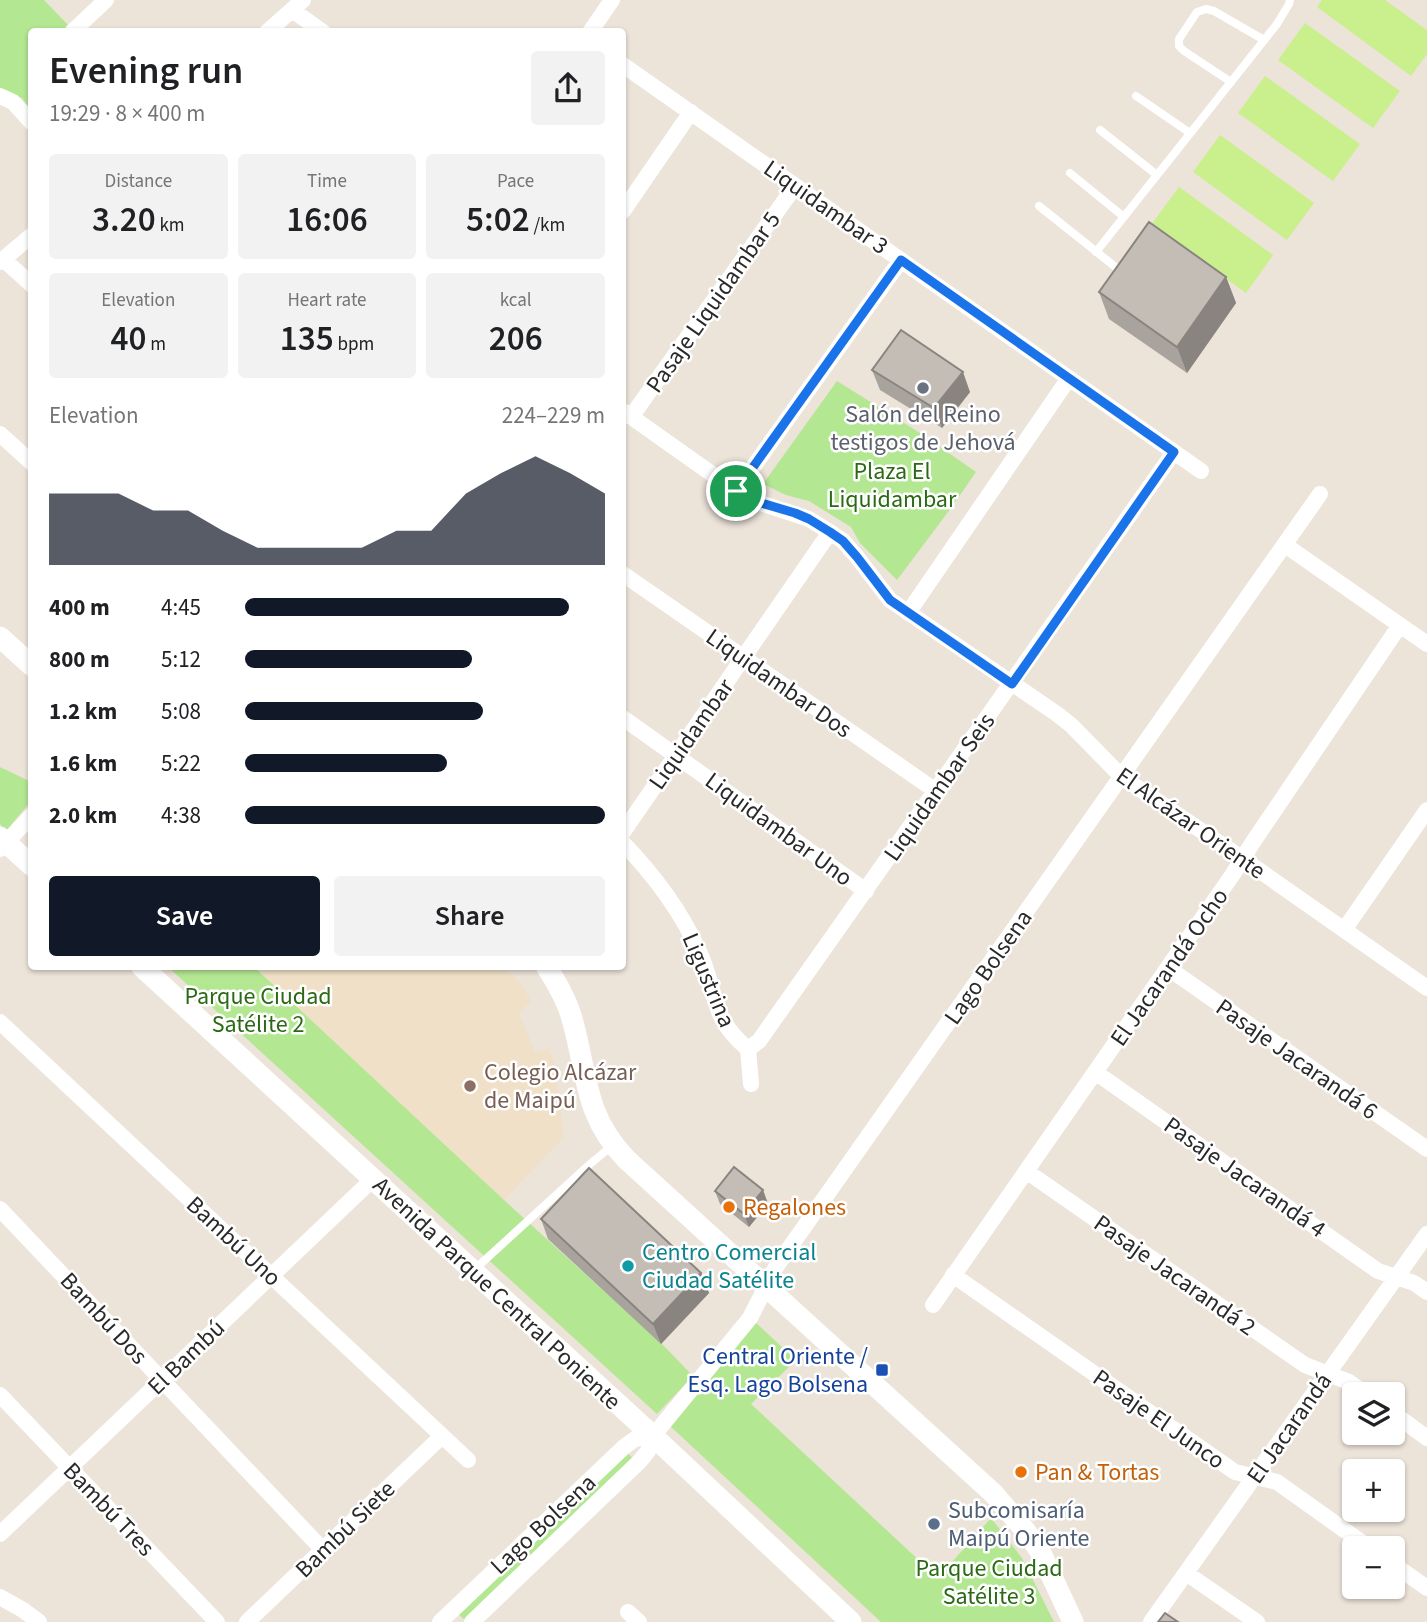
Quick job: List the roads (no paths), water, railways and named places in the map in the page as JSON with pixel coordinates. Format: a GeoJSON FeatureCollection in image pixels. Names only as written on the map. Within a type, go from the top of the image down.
{"type":"FeatureCollection","features":[{"type":"Feature","properties":{"kind":"street"},"geometry":{"type":"LineString","coordinates":[[76,28],[106,0]]}},
{"type":"Feature","properties":{"kind":"street"},"geometry":{"type":"LineString","coordinates":[[593,28],[612,0]]}},
{"type":"Feature","properties":{"kind":"street"},"geometry":{"type":"LineString","coordinates":[[271,28],[297,5],[319,28]]}},
{"type":"Feature","properties":{"kind":"street","name":"Liquidambar 3"},"geometry":{"type":"LineString","coordinates":[[626,67],[1201,471]]}},
{"type":"Feature","properties":{"kind":"street"},"geometry":{"type":"LineString","coordinates":[[0,96],[13,102],[28,119]]}},
{"type":"Feature","properties":{"kind":"street"},"geometry":{"type":"LineString","coordinates":[[626,207],[691,112]]}},
{"type":"Feature","properties":{"kind":"street","name":"Pasaje Liquidambar 5"},"geometry":{"type":"LineString","coordinates":[[627,414],[795,186]]}},
{"type":"Feature","properties":{"kind":"street"},"geometry":{"type":"LineString","coordinates":[[28,238],[2,261],[28,282]]}},
{"type":"Feature","properties":{"kind":"street"},"geometry":{"type":"LineString","coordinates":[[736,491],[901,260]]}},
{"type":"Feature","properties":{"kind":"street"},"geometry":{"type":"LineString","coordinates":[[908,613],[1069,378]]}},
{"type":"Feature","properties":{"kind":"street","name":"El Alcázar Oriente"},"geometry":{"type":"LineString","coordinates":[[627,414],[751,500],[809,519],[843,541],[890,600],[1071,725],[1122,777],[1427,988]]}},
{"type":"Feature","properties":{"kind":"street"},"geometry":{"type":"LineString","coordinates":[[0,434],[28,459]]}},
{"type":"Feature","properties":{"kind":"street","name":"Liquidambar Seis"},"geometry":{"type":"LineString","coordinates":[[748,1049],[760,1041],[1174,452]]}},
{"type":"Feature","properties":{"kind":"street","name":"Lago Bolsena"},"geometry":{"type":"LineString","coordinates":[[472,1622],[640,1461],[648,1451],[653,1436],[750,1318],[776,1267],[1320,494]]}},
{"type":"Feature","properties":{"kind":"street","name":"Liquidambar"},"geometry":{"type":"LineString","coordinates":[[626,828],[830,532]]}},
{"type":"Feature","properties":{"kind":"street"},"geometry":{"type":"LineString","coordinates":[[1285,545],[1427,644]]}},
{"type":"Feature","properties":{"kind":"street","name":"Liquidambar Dos"},"geometry":{"type":"LineString","coordinates":[[626,576],[936,791]]}},
{"type":"Feature","properties":{"kind":"street","name":"El Jacarandá Ocho"},"geometry":{"type":"LineString","coordinates":[[933,1305],[1243,859],[1400,625]]}},
{"type":"Feature","properties":{"kind":"street"},"geometry":{"type":"LineString","coordinates":[[0,637],[28,662]]}},
{"type":"Feature","properties":{"kind":"street","name":"Liquidambar Uno"},"geometry":{"type":"LineString","coordinates":[[626,720],[866,891]]}},
{"type":"Feature","properties":{"kind":"street"},"geometry":{"type":"LineString","coordinates":[[1344,930],[1427,810]]}},
{"type":"Feature","properties":{"kind":"street"},"geometry":{"type":"LineString","coordinates":[[28,819],[2,843],[28,863]]}},
{"type":"Feature","properties":{"kind":"street","name":"Ligustrina"},"geometry":{"type":"LineString","coordinates":[[626,846],[657,882],[680,915],[703,960],[723,1023],[748,1049]]}},
{"type":"Feature","properties":{"kind":"street","name":"Pasaje Jacarandá 6"},"geometry":{"type":"LineString","coordinates":[[1168,968],[1427,1149]]}},
{"type":"Feature","properties":{"kind":"street","name":"Avenida Parque Central Poniente"},"geometry":{"type":"LineString","coordinates":[[145,970],[653,1436],[851,1622]]}},
{"type":"Feature","properties":{"kind":"street"},"geometry":{"type":"LineString","coordinates":[[548,970],[564,997],[572,1019],[591,1101],[602,1129],[613,1145],[993,1493],[1010,1511],[1043,1557],[1073,1622]]}},
{"type":"Feature","properties":{"kind":"street","name":"Bambú Uno"},"geometry":{"type":"LineString","coordinates":[[2,1029],[468,1460]]}},
{"type":"Feature","properties":{"kind":"street"},"geometry":{"type":"LineString","coordinates":[[748,1049],[751,1084]]}},
{"type":"Feature","properties":{"kind":"street","name":"Pasaje Jacarandá 4"},"geometry":{"type":"LineString","coordinates":[[1095,1072],[1378,1270],[1414,1283],[1427,1292]]}},
{"type":"Feature","properties":{"kind":"street","name":"Pasaje Jacarandá 2"},"geometry":{"type":"LineString","coordinates":[[1026,1171],[1305,1365],[1349,1382]]}},
{"type":"Feature","properties":{"kind":"street","name":"El Bambú"},"geometry":{"type":"LineString","coordinates":[[0,1534],[373,1179]]}},
{"type":"Feature","properties":{"kind":"street","name":"Bambú Dos"},"geometry":{"type":"LineString","coordinates":[[0,1209],[323,1550]]}},
{"type":"Feature","properties":{"kind":"street","name":"El Jacarandá"},"geometry":{"type":"LineString","coordinates":[[1151,1622],[1427,1234]]}},
{"type":"Feature","properties":{"kind":"street","name":"Pasaje El Junco"},"geometry":{"type":"LineString","coordinates":[[953,1275],[1236,1472],[1277,1482],[1353,1536]]}},
{"type":"Feature","properties":{"kind":"street","name":"Bambú Tres"},"geometry":{"type":"LineString","coordinates":[[0,1395],[217,1622]]}},
{"type":"Feature","properties":{"kind":"street"},"geometry":{"type":"LineString","coordinates":[[1405,1421],[1427,1437]]}},
{"type":"Feature","properties":{"kind":"street","name":"Bambú Siete"},"geometry":{"type":"LineString","coordinates":[[247,1622],[442,1436]]}},
{"type":"Feature","properties":{"kind":"street","name":"Lago Bolsena"},"geometry":{"type":"LineString","coordinates":[[440,1622],[624,1447],[635,1439],[653,1436]]}},
{"type":"Feature","properties":{"kind":"street"},"geometry":{"type":"LineString","coordinates":[[1405,1572],[1427,1588]]}},
{"type":"Feature","properties":{"kind":"street"},"geometry":{"type":"LineString","coordinates":[[1185,1573],[1257,1622]]}},
{"type":"Feature","properties":{"kind":"street"},"geometry":{"type":"LineString","coordinates":[[0,1597],[39,1622]]}},
{"type":"Feature","properties":{"kind":"lane"},"geometry":{"type":"LineString","coordinates":[[1096,252],[1277,24],[1290,0]]}},
{"type":"Feature","properties":{"kind":"lane"},"geometry":{"type":"LineString","coordinates":[[1231,82],[1179,46],[1179,39],[1198,12],[1206,9],[1214,11],[1264,40]]}},
{"type":"Feature","properties":{"kind":"lane"},"geometry":{"type":"LineString","coordinates":[[1136,96],[1190,133]]}},
{"type":"Feature","properties":{"kind":"lane"},"geometry":{"type":"LineString","coordinates":[[1100,130],[1157,175]]}},
{"type":"Feature","properties":{"kind":"lane"},"geometry":{"type":"LineString","coordinates":[[1070,173],[1124,217]]}},
{"type":"Feature","properties":{"kind":"lane"},"geometry":{"type":"LineString","coordinates":[[1039,206],[1118,269]]}},
{"type":"Feature","properties":{"kind":"lane"},"geometry":{"type":"LineString","coordinates":[[473,1271],[613,1145]]}},
{"type":"Feature","properties":{"kind":"place","name":"Salón del Reino testigos de Jehová"},"geometry":{"type":"Point","coordinates":[923,388]}},
{"type":"Feature","properties":{"kind":"place","name":"Colegio Alcázar de Maipú"},"geometry":{"type":"Point","coordinates":[470,1086]}},
{"type":"Feature","properties":{"kind":"place","name":"Regalones"},"geometry":{"type":"Point","coordinates":[729,1207]}},
{"type":"Feature","properties":{"kind":"place","name":"Centro Comercial Ciudad Satélite"},"geometry":{"type":"Point","coordinates":[628,1266]}},
{"type":"Feature","properties":{"kind":"place","name":"Central Oriente / Esq. Lago Bolsena"},"geometry":{"type":"Point","coordinates":[882,1370]}},
{"type":"Feature","properties":{"kind":"place","name":"Pan & Tortas"},"geometry":{"type":"Point","coordinates":[1021,1472]}},
{"type":"Feature","properties":{"kind":"place","name":"Subcomisaría Maipú Oriente"},"geometry":{"type":"Point","coordinates":[934,1524]}},
{"type":"Feature","properties":{"kind":"park label","name":"Plaza El Liquidambar"},"geometry":{"type":"Point","coordinates":[892,485]}},
{"type":"Feature","properties":{"kind":"park label","name":"Parque Ciudad Satélite 2"},"geometry":{"type":"Point","coordinates":[258,1010]}},
{"type":"Feature","properties":{"kind":"park label","name":"Parque Ciudad Satélite 3"},"geometry":{"type":"Point","coordinates":[989,1582]}}]}
